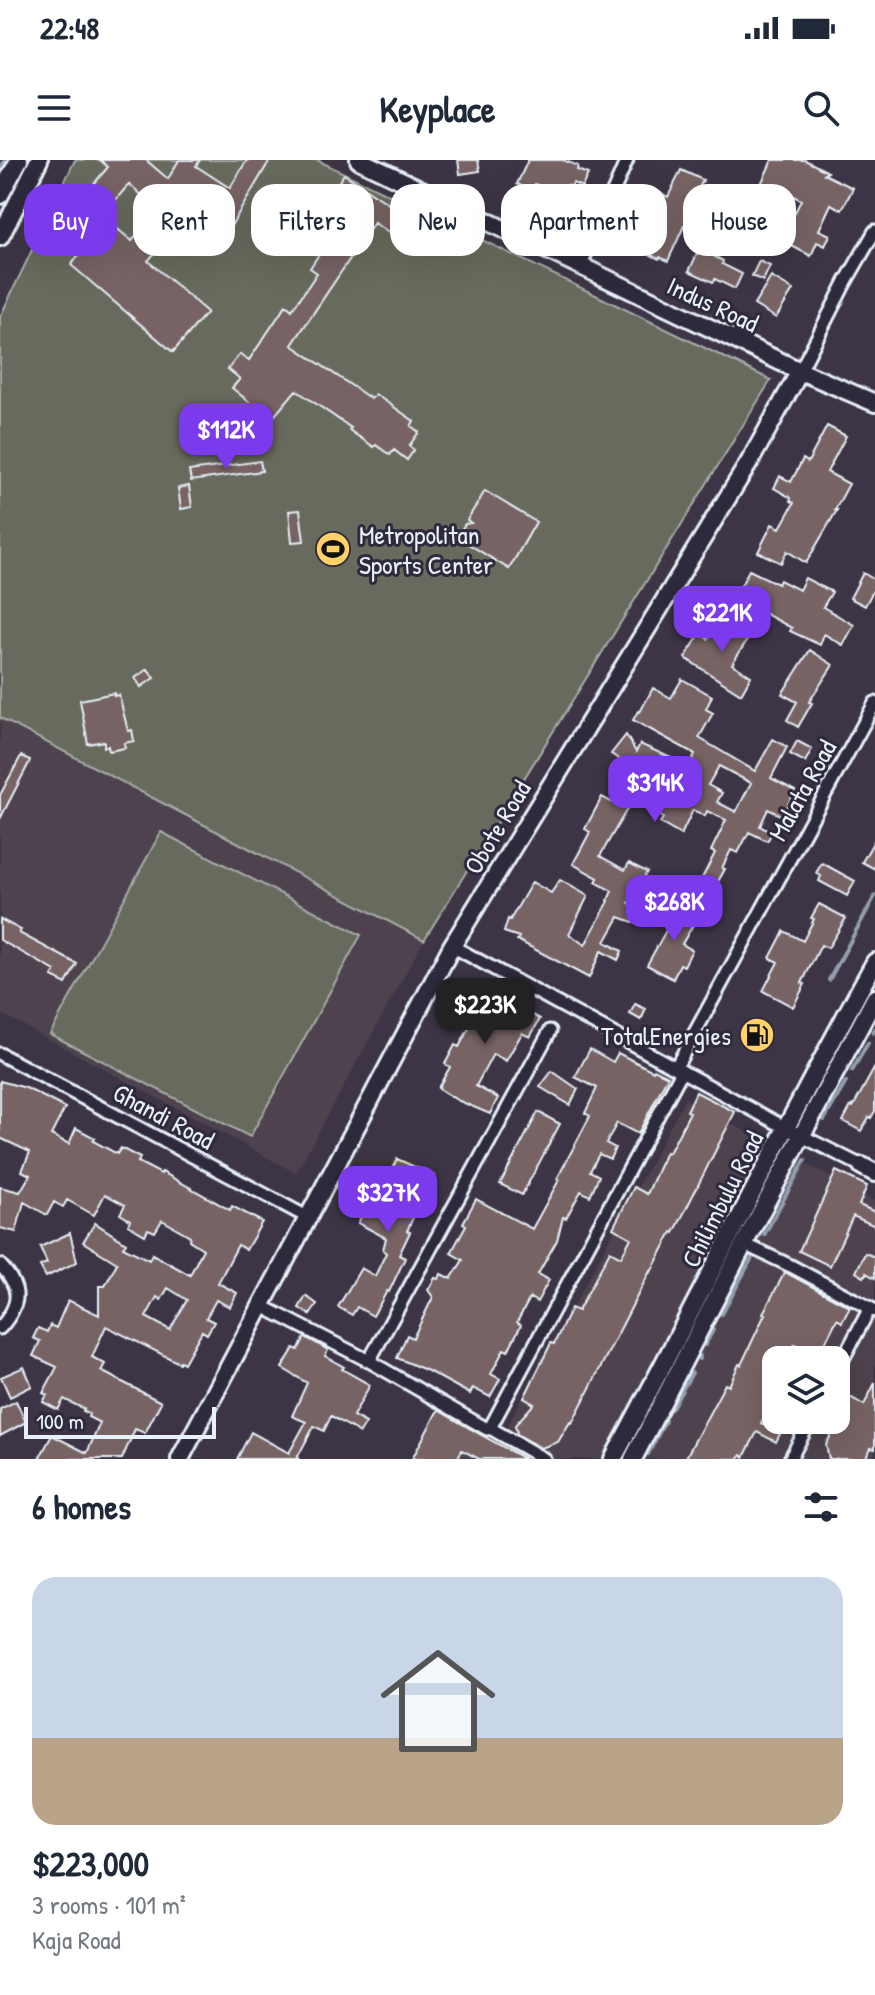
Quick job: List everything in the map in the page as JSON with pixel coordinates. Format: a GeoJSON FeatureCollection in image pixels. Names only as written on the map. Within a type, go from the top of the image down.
{"type":"FeatureCollection","features":[{"type":"Feature","properties":{"kind":"street"},"geometry":{"type":"LineString","coordinates":[[0,195],[19,160]]}},
{"type":"Feature","properties":{"kind":"street"},"geometry":{"type":"LineString","coordinates":[[0,237],[39,160]]}},
{"type":"Feature","properties":{"kind":"street","name":"Indus Road"},"geometry":{"type":"LineString","coordinates":[[359,160],[800,371],[875,403]]}},
{"type":"Feature","properties":{"kind":"street"},"geometry":{"type":"LineString","coordinates":[[580,267],[627,160]]}},
{"type":"Feature","properties":{"kind":"street","name":"Obote Road"},"geometry":{"type":"LineString","coordinates":[[180,1459],[452,946],[750,461],[875,231]]}},
{"type":"Feature","properties":{"kind":"street","name":"Malata Road"},"geometry":{"type":"LineString","coordinates":[[490,1428],[875,703]]}},
{"type":"Feature","properties":{"kind":"street"},"geometry":{"type":"LineString","coordinates":[[452,946],[868,1170]]}},
{"type":"Feature","properties":{"kind":"street","name":"Chilimbulu Road"},"geometry":{"type":"LineString","coordinates":[[613,1459],[875,962]]}},
{"type":"Feature","properties":{"kind":"street","name":"Chilimbulu Road"},"geometry":{"type":"LineString","coordinates":[[633,1459],[875,998]]}},
{"type":"Feature","properties":{"kind":"street"},"geometry":{"type":"LineString","coordinates":[[369,1361],[550,1031]]}},
{"type":"Feature","properties":{"kind":"street","name":"Ghandi Road"},"geometry":{"type":"LineString","coordinates":[[0,1054],[307,1217]]}},
{"type":"Feature","properties":{"kind":"street"},"geometry":{"type":"LineString","coordinates":[[744,1244],[872,1310],[850,1348]]}},
{"type":"Feature","properties":{"kind":"street"},"geometry":{"type":"LineString","coordinates":[[0,1265],[13,1279],[17,1291],[16,1303],[0,1328]]}},
{"type":"Feature","properties":{"kind":"street"},"geometry":{"type":"LineString","coordinates":[[262,1306],[369,1361],[544,1459]]}},
{"type":"Feature","properties":{"kind":"street"},"geometry":{"type":"LineString","coordinates":[[790,1459],[803,1434]]}},
{"type":"Feature","properties":{"kind":"shaded area"},"geometry":{"type":"Polygon","coordinates":[[[0,718],[424,940],[296,1173],[0,1013],[0,718]]]}},
{"type":"Feature","properties":{"kind":"shaded area"},"geometry":{"type":"Polygon","coordinates":[[[685,1099],[875,1201],[875,1459],[412,1459],[437,1411],[498,1444],[685,1099]]]}},
{"type":"Feature","properties":{"kind":"green space","name":"Metropolitan Sports Center"},"geometry":{"type":"Polygon","coordinates":[[[75,160],[317,160],[367,184],[251,184],[251,256],[374,256],[374,188],[390,195],[390,256],[485,256],[485,241],[501,249],[501,256],[515,256],[771,380],[424,940],[0,718],[0,317],[29,256],[117,256],[117,184],[64,184],[75,160]]]}},
{"type":"Feature","properties":{"kind":"green space"},"geometry":{"type":"Polygon","coordinates":[[[161,832],[361,935],[250,1137],[50,1034],[161,832]]]}},
{"type":"Feature","properties":{"kind":"building"},"geometry":{"type":"Polygon","coordinates":[[[100,160],[146,160],[168,179],[179,160],[200,160],[196,166],[224,184],[133,184],[133,187],[129,184],[117,198],[117,184],[94,184],[108,167],[100,160]]]}},
{"type":"Feature","properties":{"kind":"building"},"geometry":{"type":"Polygon","coordinates":[[[247,160],[270,160],[256,184],[251,184],[251,192],[235,219],[235,184],[232,184],[247,160]]]}},
{"type":"Feature","properties":{"kind":"building"},"geometry":{"type":"Polygon","coordinates":[[[458,160],[478,160],[480,171],[460,174],[458,160]]]}},
{"type":"Feature","properties":{"kind":"building"},"geometry":{"type":"Polygon","coordinates":[[[528,160],[563,160],[588,174],[583,184],[517,184],[528,160]]]}},
{"type":"Feature","properties":{"kind":"building"},"geometry":{"type":"Polygon","coordinates":[[[772,160],[805,160],[828,172],[824,174],[853,188],[842,210],[831,204],[819,230],[830,235],[825,246],[817,242],[811,256],[796,248],[796,210],[801,200],[796,197],[796,184],[761,184],[772,160]]]}},
{"type":"Feature","properties":{"kind":"building"},"geometry":{"type":"Polygon","coordinates":[[[681,170],[703,180],[701,184],[683,184],[683,228],[668,261],[653,256],[667,256],[668,197],[681,170]]]}},
{"type":"Feature","properties":{"kind":"building"},"geometry":{"type":"Polygon","coordinates":[[[344,174],[359,184],[337,184],[344,174]]]}},
{"type":"Feature","properties":{"kind":"building"},"geometry":{"type":"Polygon","coordinates":[[[374,194],[390,205],[390,234],[374,223],[374,194]]]}},
{"type":"Feature","properties":{"kind":"building"},"geometry":{"type":"Polygon","coordinates":[[[117,228],[133,240],[133,256],[152,256],[148,261],[207,312],[173,352],[71,265],[79,256],[117,256],[117,228]]]}},
{"type":"Feature","properties":{"kind":"building"},"geometry":{"type":"Polygon","coordinates":[[[318,256],[352,256],[292,345],[371,399],[375,394],[414,421],[411,426],[419,432],[409,446],[414,450],[407,460],[394,450],[390,455],[376,445],[374,447],[296,390],[271,420],[232,388],[240,379],[228,369],[240,354],[249,360],[286,305],[292,310],[317,273],[310,268],[318,256]]]}},
{"type":"Feature","properties":{"kind":"building"},"geometry":{"type":"Polygon","coordinates":[[[696,256],[714,256],[742,274],[735,289],[689,271],[696,256]]]}},
{"type":"Feature","properties":{"kind":"building"},"geometry":{"type":"Polygon","coordinates":[[[759,261],[770,266],[763,281],[752,276],[759,261]]]}},
{"type":"Feature","properties":{"kind":"building"},"geometry":{"type":"Polygon","coordinates":[[[771,277],[793,290],[776,318],[754,305],[771,277]]]}},
{"type":"Feature","properties":{"kind":"building"},"geometry":{"type":"Polygon","coordinates":[[[827,426],[846,436],[827,472],[849,484],[806,563],[787,551],[781,563],[758,552],[772,524],[780,528],[794,503],[774,488],[780,476],[791,482],[803,459],[808,462],[827,426]]]}},
{"type":"Feature","properties":{"kind":"building"},"geometry":{"type":"Polygon","coordinates":[[[260,461],[262,471],[191,481],[189,471],[260,461]]]}},
{"type":"Feature","properties":{"kind":"building"},"geometry":{"type":"Polygon","coordinates":[[[189,486],[192,507],[181,509],[178,488],[189,486]]]}},
{"type":"Feature","properties":{"kind":"building"},"geometry":{"type":"Polygon","coordinates":[[[485,491],[536,522],[509,569],[457,537],[465,524],[471,523],[467,520],[485,491]]]}},
{"type":"Feature","properties":{"kind":"building"},"geometry":{"type":"Polygon","coordinates":[[[300,510],[304,541],[292,542],[289,511],[300,510]]]}},
{"type":"Feature","properties":{"kind":"building"},"geometry":{"type":"Polygon","coordinates":[[[749,570],[799,590],[805,578],[832,592],[823,607],[854,625],[843,645],[824,634],[820,645],[790,631],[792,628],[745,603],[749,596],[738,591],[749,570]]]}},
{"type":"Feature","properties":{"kind":"building"},"geometry":{"type":"Polygon","coordinates":[[[863,573],[875,580],[875,587],[865,606],[850,598],[863,573]]]}},
{"type":"Feature","properties":{"kind":"building"},"geometry":{"type":"Polygon","coordinates":[[[723,616],[751,634],[732,664],[751,676],[741,694],[685,658],[700,634],[708,639],[723,616]]]}},
{"type":"Feature","properties":{"kind":"building"},"geometry":{"type":"Polygon","coordinates":[[[810,650],[833,665],[809,702],[812,703],[798,727],[787,720],[797,702],[782,694],[810,650]]]}},
{"type":"Feature","properties":{"kind":"building"},"geometry":{"type":"Polygon","coordinates":[[[148,669],[154,678],[141,687],[135,678],[148,669]]]}},
{"type":"Feature","properties":{"kind":"building"},"geometry":{"type":"Polygon","coordinates":[[[682,679],[712,696],[706,709],[713,713],[699,738],[755,771],[773,739],[787,747],[771,778],[795,791],[782,816],[768,809],[760,826],[772,833],[767,841],[749,832],[738,853],[731,850],[722,868],[725,869],[711,894],[698,886],[715,853],[711,851],[726,820],[707,811],[705,816],[693,810],[681,835],[660,823],[663,818],[633,799],[600,856],[625,870],[629,863],[647,872],[629,903],[639,909],[633,922],[619,917],[605,942],[622,951],[618,960],[601,951],[589,978],[517,940],[519,937],[504,932],[508,919],[532,882],[551,893],[560,880],[588,896],[569,934],[585,945],[612,891],[596,882],[598,878],[573,864],[590,832],[585,829],[602,797],[613,803],[633,768],[611,754],[626,735],[636,752],[640,744],[689,766],[695,754],[633,720],[653,688],[671,698],[682,679]],[[719,766],[708,785],[722,793],[717,802],[736,812],[751,783],[719,766]]]}},
{"type":"Feature","properties":{"kind":"building"},"geometry":{"type":"Polygon","coordinates":[[[114,693],[114,696],[119,695],[128,731],[132,730],[134,741],[124,743],[125,748],[109,751],[108,746],[104,747],[104,741],[88,744],[80,700],[114,693]]]}},
{"type":"Feature","properties":{"kind":"building"},"geometry":{"type":"Polygon","coordinates":[[[797,741],[812,749],[805,762],[790,754],[797,741]]]}},
{"type":"Feature","properties":{"kind":"building"},"geometry":{"type":"Polygon","coordinates":[[[21,756],[30,760],[0,819],[0,795],[21,756]]]}},
{"type":"Feature","properties":{"kind":"building"},"geometry":{"type":"Polygon","coordinates":[[[875,839],[875,869],[862,862],[875,839]]]}},
{"type":"Feature","properties":{"kind":"building"},"geometry":{"type":"Polygon","coordinates":[[[822,863],[855,881],[847,896],[819,881],[821,876],[816,873],[822,863]]]}},
{"type":"Feature","properties":{"kind":"building"},"geometry":{"type":"Polygon","coordinates":[[[681,903],[700,913],[682,944],[692,950],[673,979],[647,965],[681,903]]]}},
{"type":"Feature","properties":{"kind":"building"},"geometry":{"type":"Polygon","coordinates":[[[819,904],[846,918],[828,948],[821,945],[793,1007],[763,991],[778,962],[770,958],[784,931],[803,941],[819,904]]]}},
{"type":"Feature","properties":{"kind":"building"},"geometry":{"type":"Polygon","coordinates":[[[0,919],[21,930],[19,933],[77,964],[66,984],[52,977],[55,971],[0,940],[0,919]]]}},
{"type":"Feature","properties":{"kind":"building"},"geometry":{"type":"Polygon","coordinates":[[[478,984],[522,1004],[520,1008],[540,1019],[530,1037],[522,1033],[506,1061],[493,1054],[476,1086],[498,1098],[490,1114],[438,1088],[450,1067],[445,1064],[455,1045],[459,1047],[477,1013],[481,1000],[472,994],[478,984]]]}},
{"type":"Feature","properties":{"kind":"building"},"geometry":{"type":"Polygon","coordinates":[[[635,1004],[646,1009],[641,1020],[630,1014],[635,1004]]]}},
{"type":"Feature","properties":{"kind":"building"},"geometry":{"type":"Polygon","coordinates":[[[590,1049],[613,1062],[618,1053],[668,1076],[638,1134],[617,1123],[606,1143],[615,1148],[610,1159],[599,1154],[590,1171],[599,1176],[590,1196],[581,1191],[566,1218],[563,1217],[557,1240],[538,1274],[549,1280],[537,1302],[530,1298],[517,1322],[521,1325],[508,1351],[504,1349],[491,1374],[500,1379],[490,1397],[473,1388],[470,1394],[397,1358],[407,1335],[413,1338],[433,1297],[428,1290],[435,1278],[439,1279],[441,1274],[451,1279],[463,1260],[451,1253],[476,1199],[532,1229],[590,1116],[585,1113],[597,1088],[575,1077],[590,1049]]]}},
{"type":"Feature","properties":{"kind":"building"},"geometry":{"type":"Polygon","coordinates":[[[875,1067],[875,1111],[861,1131],[843,1121],[875,1067]]]}},
{"type":"Feature","properties":{"kind":"building"},"geometry":{"type":"Polygon","coordinates":[[[552,1071],[578,1089],[570,1105],[540,1087],[552,1071]]]}},
{"type":"Feature","properties":{"kind":"building"},"geometry":{"type":"Polygon","coordinates":[[[0,1081],[26,1088],[65,1108],[51,1135],[69,1144],[76,1128],[117,1154],[121,1148],[140,1158],[138,1162],[230,1210],[232,1206],[262,1222],[246,1250],[238,1245],[218,1283],[237,1293],[230,1307],[216,1300],[206,1318],[214,1322],[207,1334],[202,1331],[184,1363],[106,1326],[92,1357],[105,1364],[101,1371],[161,1402],[145,1433],[135,1429],[122,1459],[39,1459],[52,1435],[87,1453],[100,1423],[88,1417],[84,1409],[64,1399],[58,1410],[43,1402],[47,1395],[43,1393],[57,1367],[33,1356],[40,1341],[33,1338],[38,1328],[47,1332],[50,1325],[56,1328],[68,1300],[99,1315],[99,1286],[105,1286],[117,1263],[83,1242],[95,1223],[126,1243],[123,1247],[149,1260],[152,1254],[190,1275],[203,1249],[189,1240],[190,1236],[162,1220],[155,1232],[148,1229],[145,1235],[128,1225],[130,1220],[120,1214],[125,1205],[105,1194],[94,1215],[67,1200],[63,1207],[54,1202],[47,1215],[24,1202],[16,1232],[0,1228],[0,1187],[20,1192],[30,1175],[22,1171],[30,1152],[0,1138],[0,1081]],[[168,1288],[161,1300],[157,1297],[146,1317],[170,1330],[187,1300],[168,1288]]]}},
{"type":"Feature","properties":{"kind":"building"},"geometry":{"type":"Polygon","coordinates":[[[696,1092],[735,1112],[572,1423],[558,1442],[541,1448],[517,1434],[515,1425],[534,1404],[524,1398],[571,1308],[578,1311],[610,1251],[621,1257],[631,1238],[613,1228],[634,1187],[647,1194],[666,1152],[669,1153],[690,1112],[687,1111],[696,1092]]]}},
{"type":"Feature","properties":{"kind":"building"},"geometry":{"type":"Polygon","coordinates":[[[538,1112],[560,1124],[522,1195],[500,1184],[538,1112]]]}},
{"type":"Feature","properties":{"kind":"building"},"geometry":{"type":"Polygon","coordinates":[[[397,1159],[435,1176],[407,1231],[410,1232],[399,1255],[405,1258],[389,1292],[373,1316],[357,1307],[352,1315],[338,1307],[361,1268],[375,1276],[386,1253],[383,1250],[386,1238],[358,1223],[365,1209],[371,1212],[397,1159]]]}},
{"type":"Feature","properties":{"kind":"building"},"geometry":{"type":"Polygon","coordinates":[[[836,1171],[867,1186],[859,1205],[875,1212],[875,1226],[853,1216],[830,1266],[799,1251],[836,1171]]]}},
{"type":"Feature","properties":{"kind":"building"},"geometry":{"type":"Polygon","coordinates":[[[70,1233],[77,1262],[46,1277],[40,1266],[47,1263],[40,1247],[70,1233]]]}},
{"type":"Feature","properties":{"kind":"building"},"geometry":{"type":"Polygon","coordinates":[[[865,1253],[875,1257],[875,1278],[856,1272],[865,1253]]]}},
{"type":"Feature","properties":{"kind":"building"},"geometry":{"type":"Polygon","coordinates":[[[785,1272],[850,1307],[842,1322],[837,1319],[825,1343],[830,1346],[762,1346],[762,1434],[780,1434],[776,1442],[757,1432],[744,1457],[685,1459],[725,1384],[729,1386],[741,1365],[785,1272]]]}},
{"type":"Feature","properties":{"kind":"building"},"geometry":{"type":"Polygon","coordinates":[[[306,1296],[317,1304],[310,1315],[299,1308],[306,1296]]]}},
{"type":"Feature","properties":{"kind":"building"},"geometry":{"type":"Polygon","coordinates":[[[305,1337],[328,1350],[325,1356],[344,1367],[342,1369],[370,1385],[353,1416],[366,1423],[360,1433],[331,1416],[324,1431],[314,1426],[299,1459],[237,1459],[251,1432],[289,1453],[306,1422],[292,1416],[307,1383],[282,1368],[305,1337]]]}},
{"type":"Feature","properties":{"kind":"building"},"geometry":{"type":"Polygon","coordinates":[[[24,1367],[32,1386],[10,1397],[1,1377],[24,1367]]]}},
{"type":"Feature","properties":{"kind":"building"},"geometry":{"type":"Polygon","coordinates":[[[875,1383],[875,1449],[871,1448],[865,1459],[829,1459],[826,1445],[832,1434],[850,1434],[850,1397],[864,1405],[875,1383]]]}},
{"type":"Feature","properties":{"kind":"building"},"geometry":{"type":"Polygon","coordinates":[[[16,1401],[26,1422],[0,1436],[0,1409],[16,1401]]]}},
{"type":"Feature","properties":{"kind":"building"},"geometry":{"type":"Polygon","coordinates":[[[438,1410],[525,1459],[479,1459],[462,1450],[457,1459],[412,1459],[438,1410]]]}},
{"type":"Feature","properties":{"kind":"waterway"},"geometry":{"type":"LineString","coordinates":[[0,169],[5,160]]}},
{"type":"Feature","properties":{"kind":"waterway"},"geometry":{"type":"LineString","coordinates":[[829,980],[875,896]]}},
{"type":"Feature","properties":{"kind":"waterway"},"geometry":{"type":"LineString","coordinates":[[873,1033],[875,1029]]}},
{"type":"Feature","properties":{"kind":"waterway"},"geometry":{"type":"LineString","coordinates":[[852,1071],[868,1043]]}},
{"type":"Feature","properties":{"kind":"waterway"},"geometry":{"type":"LineString","coordinates":[[824,1120],[846,1082]]}},
{"type":"Feature","properties":{"kind":"waterway"},"geometry":{"type":"LineString","coordinates":[[764,1235],[805,1160]]}},
{"type":"Feature","properties":{"kind":"waterway"},"geometry":{"type":"LineString","coordinates":[[722,1314],[755,1252]]}},
{"type":"Feature","properties":{"kind":"waterway"},"geometry":{"type":"LineString","coordinates":[[705,1345],[713,1330]]}},
{"type":"Feature","properties":{"kind":"waterway"},"geometry":{"type":"LineString","coordinates":[[671,1409],[692,1373]]}},
{"type":"Feature","properties":{"kind":"waterway"},"geometry":{"type":"LineString","coordinates":[[648,1454],[665,1421]]}},
{"type":"Feature","properties":{"kind":"place","name":"Metropolitan Sports Center"},"geometry":{"type":"Point","coordinates":[333,549]}},
{"type":"Feature","properties":{"kind":"place","name":"TotalEnergies"},"geometry":{"type":"Point","coordinates":[757,1035]}}]}
